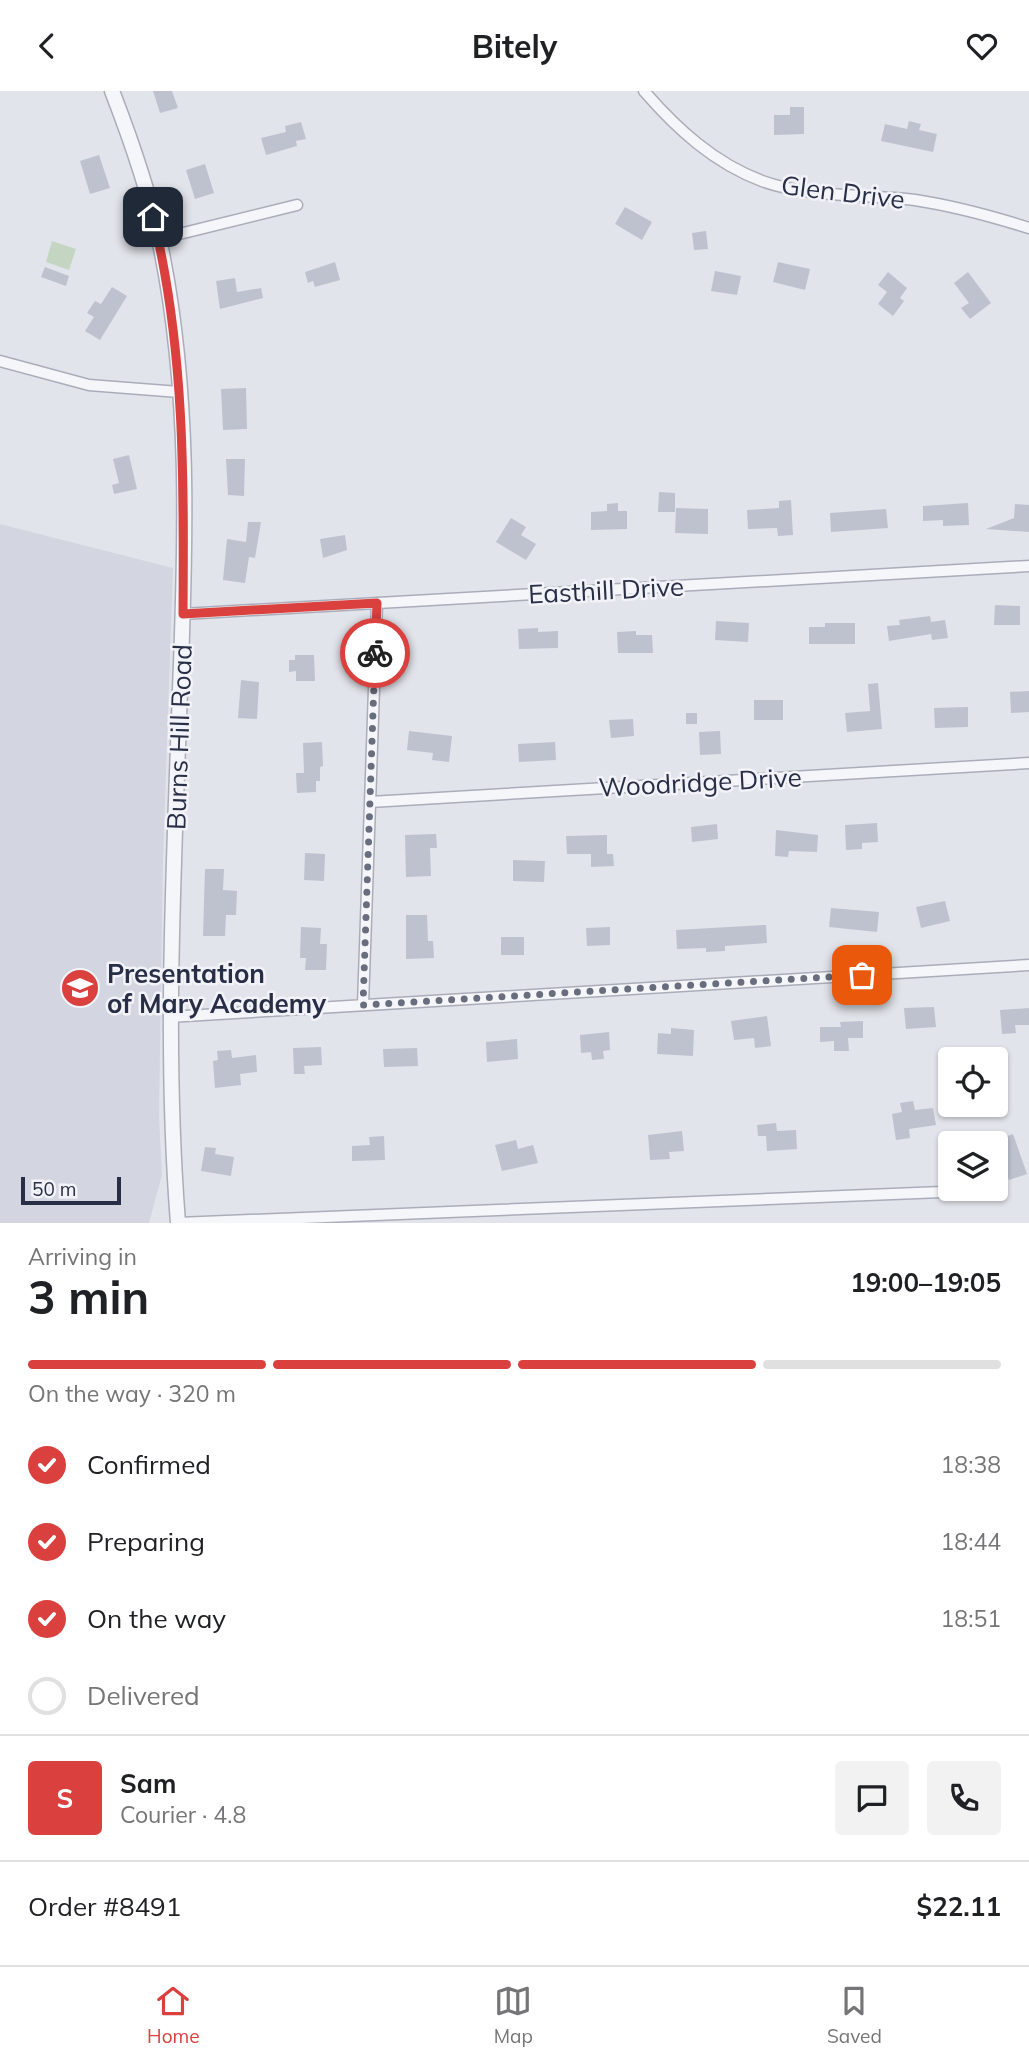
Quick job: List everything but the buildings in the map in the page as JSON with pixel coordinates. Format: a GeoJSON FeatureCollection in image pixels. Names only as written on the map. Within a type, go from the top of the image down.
{"type":"FeatureCollection","features":[{"type":"Feature","properties":{"kind":"street","name":"Burns Hill Road"},"geometry":{"type":"LineString","coordinates":[[112,91],[135,152],[159,239],[176,340],[185,493],[169,1017],[170,1130],[178,1223]]}},
{"type":"Feature","properties":{"kind":"street","name":"Glen Drive"},"geometry":{"type":"LineString","coordinates":[[644,91],[662,112],[708,153],[763,181],[792,188],[916,201],[977,212],[1029,228]]}},
{"type":"Feature","properties":{"kind":"street"},"geometry":{"type":"LineString","coordinates":[[159,239],[297,205]]}},
{"type":"Feature","properties":{"kind":"street"},"geometry":{"type":"LineString","coordinates":[[0,361],[89,384],[179,392]]}},
{"type":"Feature","properties":{"kind":"street","name":"Easthill Drive"},"geometry":{"type":"LineString","coordinates":[[183,614],[1029,566]]}},
{"type":"Feature","properties":{"kind":"street"},"geometry":{"type":"LineString","coordinates":[[363,1005],[377,603]]}},
{"type":"Feature","properties":{"kind":"street","name":"Woodridge Drive"},"geometry":{"type":"LineString","coordinates":[[370,802],[1029,763]]}},
{"type":"Feature","properties":{"kind":"street"},"geometry":{"type":"LineString","coordinates":[[169,1017],[1029,965]]}},
{"type":"Feature","properties":{"kind":"street"},"geometry":{"type":"LineString","coordinates":[[178,1223],[938,1192]]}},
{"type":"Feature","properties":{"kind":"shaded area","name":"Presentation of Mary Academy"},"geometry":{"type":"Polygon","coordinates":[[[0,524],[173,568],[163,860],[159,1115],[162,1175],[149,1223],[0,1223],[0,524]]]}},
{"type":"Feature","properties":{"kind":"green space"},"geometry":{"type":"Polygon","coordinates":[[[52,241],[76,249],[69,270],[46,262],[52,241]]]}},
{"type":"Feature","properties":{"kind":"way so far"},"geometry":{"type":"LineString","coordinates":[[375,653],[363,1005],[862,975]]}},
{"type":"Feature","properties":{"kind":"place","name":"Presentation of Mary Academy"},"geometry":{"type":"Point","coordinates":[80,988]}},
{"type":"Feature","properties":{"kind":"route"},"geometry":{"type":"LineString","coordinates":[[153,217],[176,340],[182,414],[185,493],[183,614],[377,603],[375,653]]}}]}
